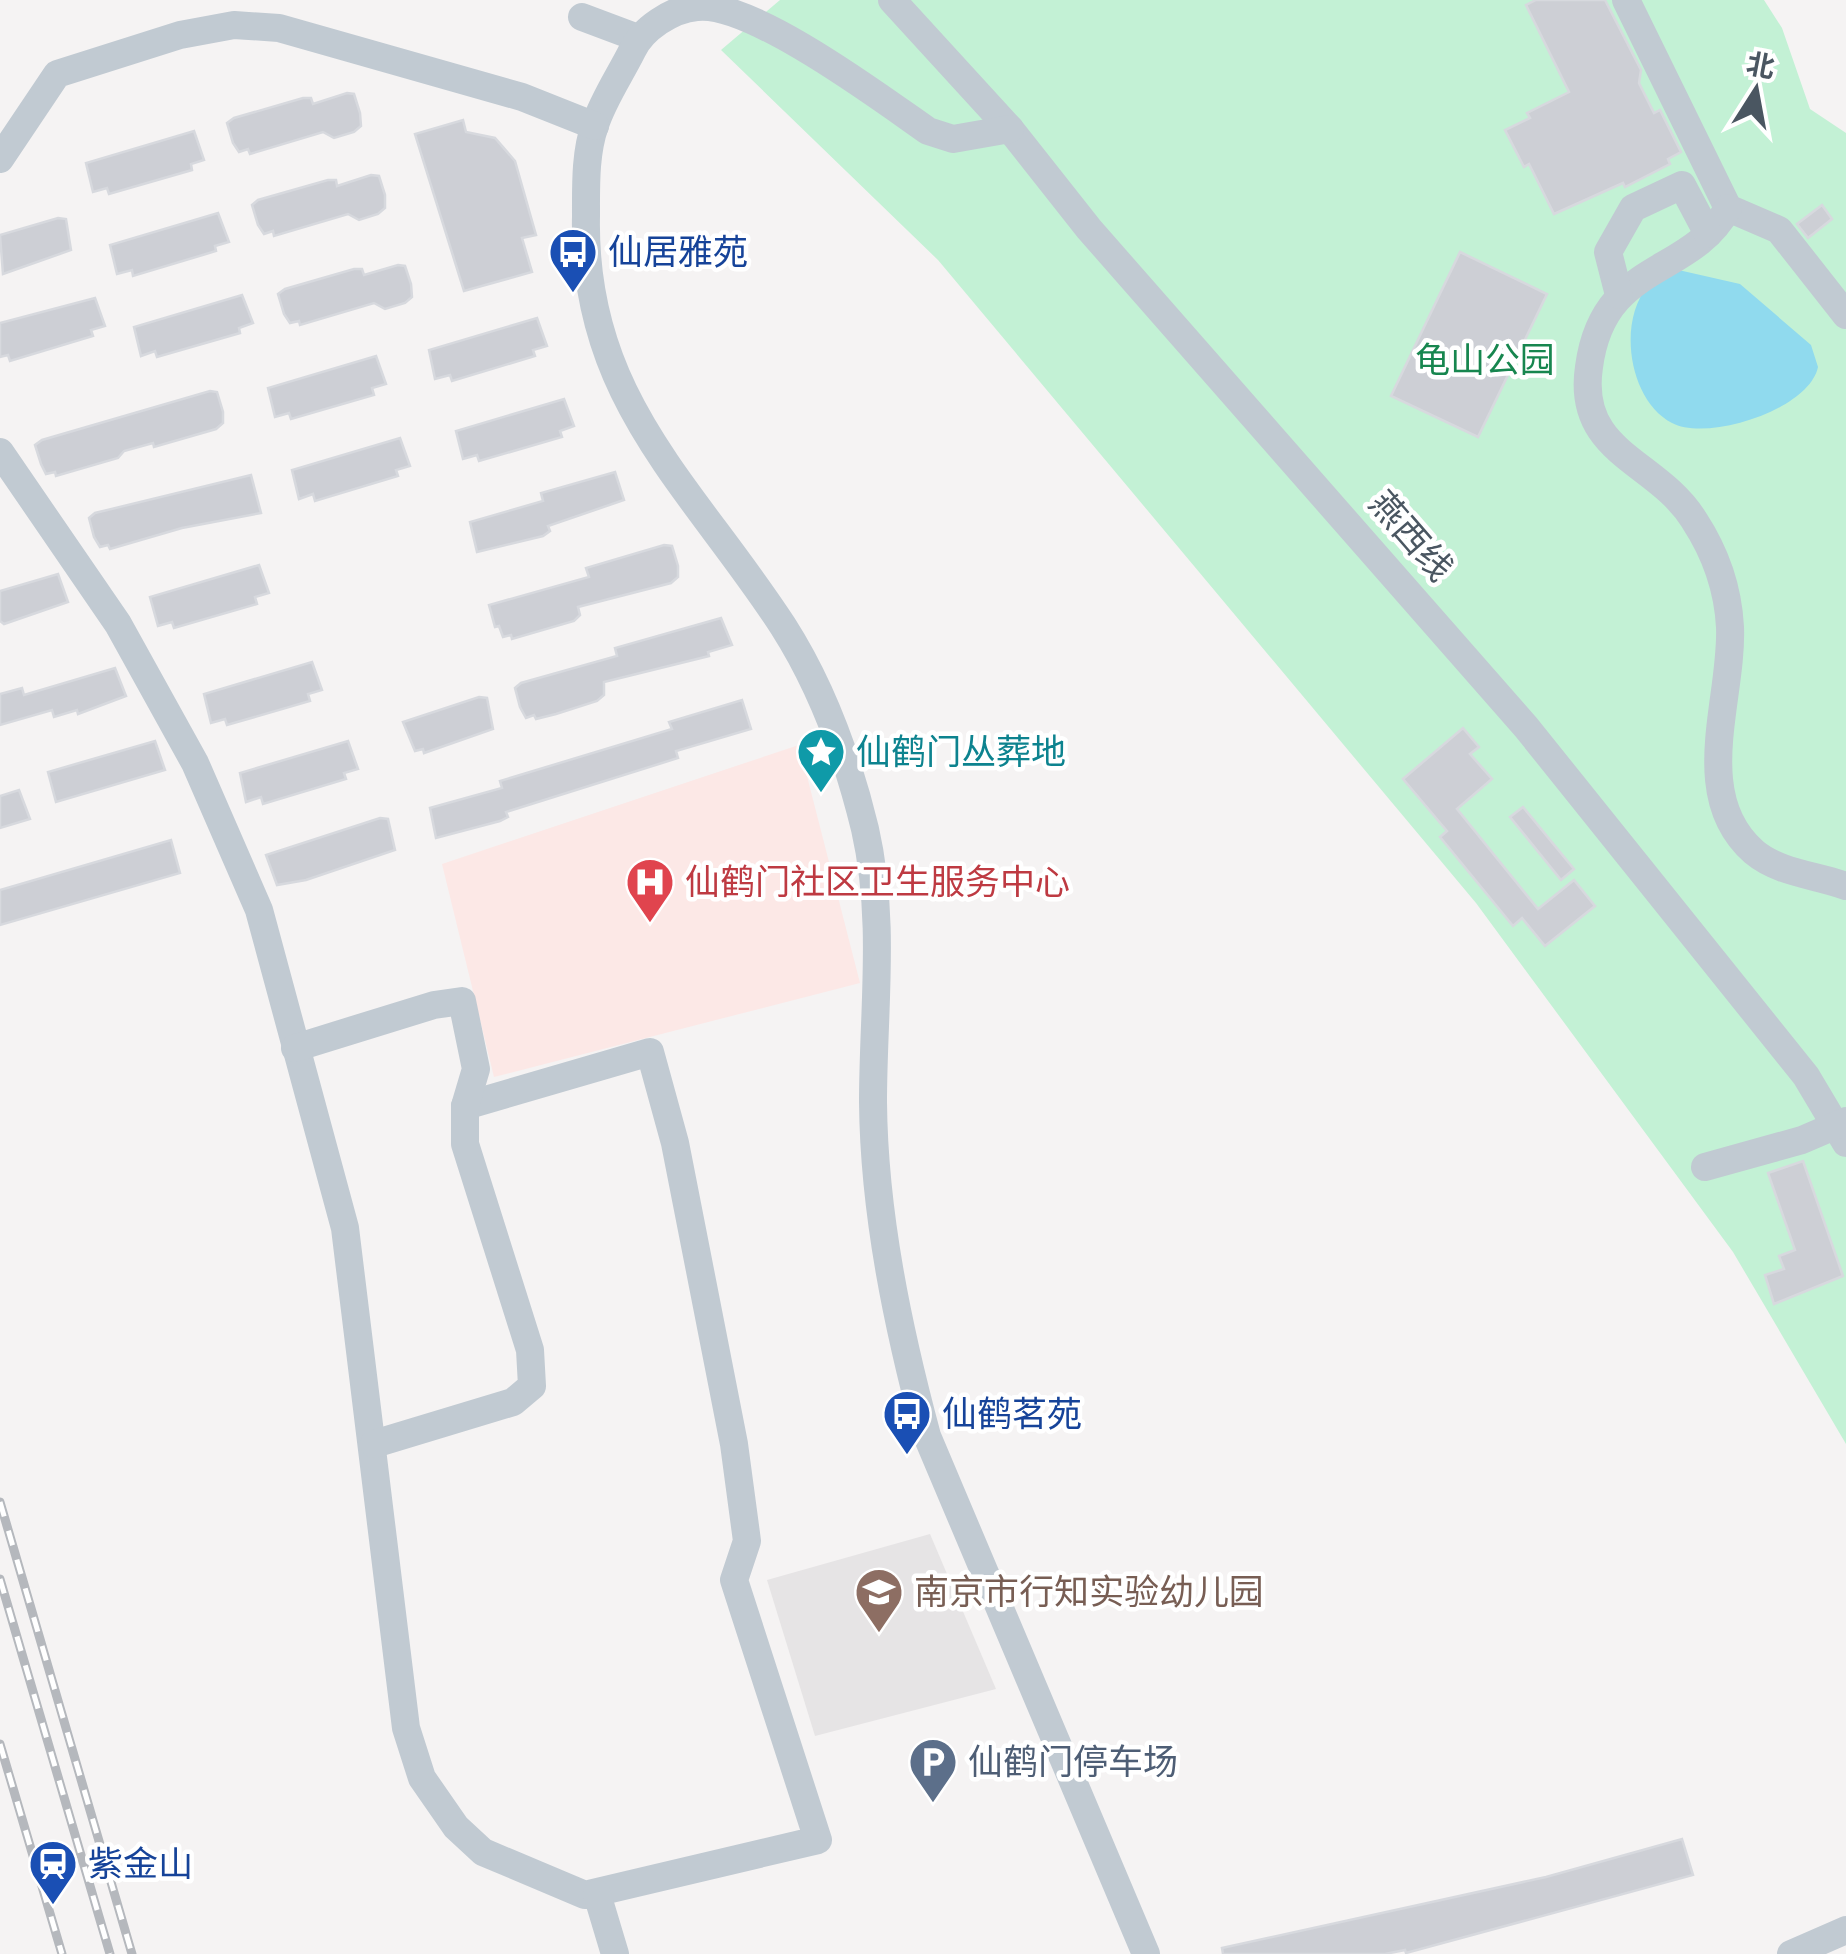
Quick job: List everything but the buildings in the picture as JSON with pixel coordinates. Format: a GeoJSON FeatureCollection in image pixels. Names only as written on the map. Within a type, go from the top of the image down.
{"type":"FeatureCollection","features":[{"type":"Feature","properties":{"kind":"street","name":"燕西线"},"geometry":{"type":"LineString","coordinates":[[892,0],[1010,129],[1088,230],[1526,727],[1738,988],[1843,1131]]}},
{"type":"Feature","properties":{"kind":"street"},"geometry":{"type":"LineString","coordinates":[[1626,0],[1728,208],[1779,230],[1846,316]]}},
{"type":"Feature","properties":{"kind":"street"},"geometry":{"type":"LineString","coordinates":[[1010,129],[953,139],[928,131],[795,44],[734,13],[685,6],[638,38],[594,126],[586,173],[585,241],[590,296],[606,353],[646,437],[784,628],[834,727],[864,829],[879,932],[873,1103],[879,1194],[903,1346],[926,1436],[1146,1954]]}},
{"type":"Feature","properties":{"kind":"street"},"geometry":{"type":"LineString","coordinates":[[582,17],[638,38]]}},
{"type":"Feature","properties":{"kind":"street"},"geometry":{"type":"LineString","coordinates":[[0,160],[56,74],[180,35],[234,24],[279,28],[522,97],[594,126]]}},
{"type":"Feature","properties":{"kind":"street"},"geometry":{"type":"LineString","coordinates":[[1619,295],[1608,252],[1633,208],[1682,185],[1708,234]]}},
{"type":"Feature","properties":{"kind":"street"},"geometry":{"type":"LineString","coordinates":[[1728,208],[1708,234],[1619,295],[1595,338],[1586,394],[1605,438],[1672,492],[1713,553],[1730,626],[1716,766],[1736,830],[1770,862],[1846,886]]}},
{"type":"Feature","properties":{"kind":"street"},"geometry":{"type":"LineString","coordinates":[[0,452],[118,624],[195,763],[259,910],[345,1228],[406,1728],[422,1778],[456,1827],[482,1852],[536,1878],[585,1895],[818,1840],[734,1580],[747,1541],[734,1444],[674,1143],[650,1052],[465,1106]]}},
{"type":"Feature","properties":{"kind":"street"},"geometry":{"type":"LineString","coordinates":[[295,1048],[434,1005],[462,1001],[476,1069],[465,1106],[465,1144],[530,1350],[532,1386],[514,1402],[374,1444]]}},
{"type":"Feature","properties":{"kind":"street"},"geometry":{"type":"LineString","coordinates":[[1705,1167],[1843,1131]]}},
{"type":"Feature","properties":{"kind":"street"},"geometry":{"type":"LineString","coordinates":[[597,1894],[615,1954]]}},
{"type":"Feature","properties":{"kind":"street"},"geometry":{"type":"LineString","coordinates":[[1791,1954],[1846,1930]]}},
{"type":"Feature","properties":{"kind":"shaded area","name":"仙鹤门社区卫生服务中心"},"geometry":{"type":"Polygon","coordinates":[[[799,745],[860,983],[494,1077],[442,864],[799,745]]]}},
{"type":"Feature","properties":{"kind":"shaded area","name":"南京市行知实验幼儿园"},"geometry":{"type":"Polygon","coordinates":[[[930,1534],[996,1689],[815,1736],[767,1580],[930,1534]]]}},
{"type":"Feature","properties":{"kind":"green space","name":"龟山公园"},"geometry":{"type":"Polygon","coordinates":[[[780,0],[1764,0],[1782,28],[1810,109],[1846,133],[1846,1444],[1733,1252],[1476,903],[938,260],[721,50],[780,0]]]}},
{"type":"Feature","properties":{"kind":"water"},"geometry":{"type":"Polygon","coordinates":[[[1674,269],[1740,284],[1811,345],[1818,367],[1811,383],[1777,409],[1731,425],[1688,428],[1657,412],[1637,379],[1632,360],[1633,320],[1638,301],[1648,286],[1674,269]]]}},
{"type":"Feature","properties":{"kind":"railway"},"geometry":{"type":"LineString","coordinates":[[0,1502],[132,1954]]}},
{"type":"Feature","properties":{"kind":"railway"},"geometry":{"type":"LineString","coordinates":[[0,1579],[110,1954]]}},
{"type":"Feature","properties":{"kind":"railway"},"geometry":{"type":"LineString","coordinates":[[0,1744],[62,1954]]}},
{"type":"Feature","properties":{"kind":"place","name":"仙居雅苑"},"geometry":{"type":"Point","coordinates":[573,294]}},
{"type":"Feature","properties":{"kind":"place","name":"仙鹤门丛葬地"},"geometry":{"type":"Point","coordinates":[821,794]}},
{"type":"Feature","properties":{"kind":"place","name":"仙鹤门社区卫生服务中心"},"geometry":{"type":"Point","coordinates":[650,924]}},
{"type":"Feature","properties":{"kind":"place","name":"仙鹤茗苑"},"geometry":{"type":"Point","coordinates":[907,1456]}},
{"type":"Feature","properties":{"kind":"place","name":"南京市行知实验幼儿园"},"geometry":{"type":"Point","coordinates":[879,1634]}},
{"type":"Feature","properties":{"kind":"place","name":"仙鹤门停车场"},"geometry":{"type":"Point","coordinates":[933,1804]}},
{"type":"Feature","properties":{"kind":"place","name":"紫金山"},"geometry":{"type":"Point","coordinates":[53,1906]}}]}
